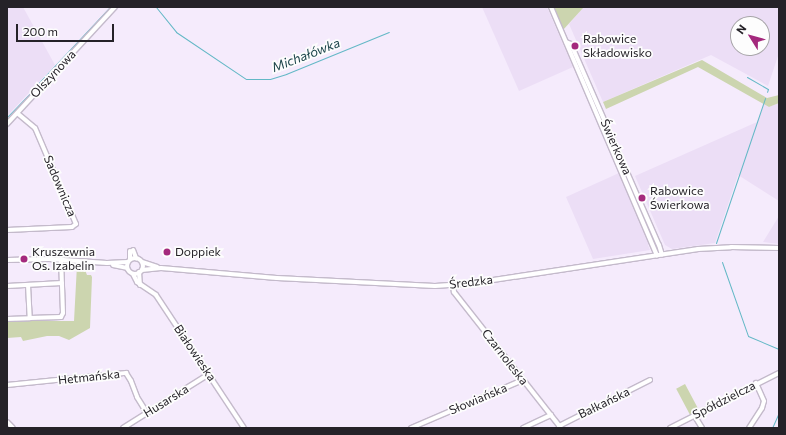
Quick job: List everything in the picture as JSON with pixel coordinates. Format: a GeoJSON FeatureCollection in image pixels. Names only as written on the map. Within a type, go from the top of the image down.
{"type":"FeatureCollection","features":[{"type":"Feature","properties":{"kind":"street","name":"Olszynowa"},"geometry":{"type":"LineString","coordinates":[[7,124],[116,7]]}},
{"type":"Feature","properties":{"kind":"street","name":"Świerkowa"},"geometry":{"type":"LineString","coordinates":[[551,7],[566,42],[566,46],[659,255]]}},
{"type":"Feature","properties":{"kind":"street","name":"Sadownicza"},"geometry":{"type":"LineString","coordinates":[[7,230],[72,227],[76,224],[35,128],[17,113]]}},
{"type":"Feature","properties":{"kind":"street","name":"Średzka"},"geometry":{"type":"LineString","coordinates":[[140,271],[161,268],[299,279],[422,286],[453,285],[717,248],[779,248]]}},
{"type":"Feature","properties":{"kind":"street"},"geometry":{"type":"LineString","coordinates":[[127,268],[132,250],[136,258],[142,262],[140,271],[140,285]]}},
{"type":"Feature","properties":{"kind":"street"},"geometry":{"type":"LineString","coordinates":[[107,263],[136,258]]}},
{"type":"Feature","properties":{"kind":"street"},"geometry":{"type":"LineString","coordinates":[[7,260],[61,260],[107,263],[127,268],[133,274],[140,271]]}},
{"type":"Feature","properties":{"kind":"street"},"geometry":{"type":"LineString","coordinates":[[7,319],[61,317],[61,260]]}},
{"type":"Feature","properties":{"kind":"street","name":"Średzka"},"geometry":{"type":"LineString","coordinates":[[142,262],[161,268]]}},
{"type":"Feature","properties":{"kind":"street","name":"Białowieska"},"geometry":{"type":"LineString","coordinates":[[133,274],[140,285],[156,295],[244,428]]}},
{"type":"Feature","properties":{"kind":"street"},"geometry":{"type":"LineString","coordinates":[[7,286],[62,283]]}},
{"type":"Feature","properties":{"kind":"street"},"geometry":{"type":"LineString","coordinates":[[28,285],[30,318]]}},
{"type":"Feature","properties":{"kind":"street","name":"Czarnoleska"},"geometry":{"type":"LineString","coordinates":[[453,285],[454,292],[560,427]]}},
{"type":"Feature","properties":{"kind":"street","name":"Hetmańska"},"geometry":{"type":"LineString","coordinates":[[7,385],[126,373],[132,381],[137,397],[147,413]]}},
{"type":"Feature","properties":{"kind":"street","name":"Spółdzielcza"},"geometry":{"type":"LineString","coordinates":[[670,428],[756,383],[779,373]]}},
{"type":"Feature","properties":{"kind":"street","name":"Husarska"},"geometry":{"type":"LineString","coordinates":[[123,428],[209,374]]}},
{"type":"Feature","properties":{"kind":"street","name":"Słowiańska"},"geometry":{"type":"LineString","coordinates":[[411,428],[523,380]]}},
{"type":"Feature","properties":{"kind":"street","name":"Bałkańska"},"geometry":{"type":"LineString","coordinates":[[560,427],[650,380]]}},
{"type":"Feature","properties":{"kind":"street"},"geometry":{"type":"LineString","coordinates":[[748,428],[762,408],[764,401],[756,383]]}},
{"type":"Feature","properties":{"kind":"street"},"geometry":{"type":"LineString","coordinates":[[523,428],[551,415]]}},
{"type":"Feature","properties":{"kind":"street"},"geometry":{"type":"LineString","coordinates":[[694,415],[702,428]]}},
{"type":"Feature","properties":{"kind":"street"},"geometry":{"type":"LineString","coordinates":[[7,422],[13,428]]}},
{"type":"Feature","properties":{"kind":"shaded area"},"geometry":{"type":"Polygon","coordinates":[[[7,7],[23,7],[55,65],[7,116],[7,7]]]}},
{"type":"Feature","properties":{"kind":"shaded area"},"geometry":{"type":"Polygon","coordinates":[[[482,7],[547,7],[573,67],[519,91],[482,7]]]}},
{"type":"Feature","properties":{"kind":"shaded area"},"geometry":{"type":"Polygon","coordinates":[[[584,7],[779,7],[779,53],[768,86],[711,55],[603,102],[569,24],[584,7]]]}},
{"type":"Feature","properties":{"kind":"shaded area"},"geometry":{"type":"Polygon","coordinates":[[[779,103],[779,201],[738,175],[715,243],[672,249],[665,245],[635,176],[757,122],[764,104],[769,107],[779,103]]]}},
{"type":"Feature","properties":{"kind":"shaded area"},"geometry":{"type":"Polygon","coordinates":[[[619,173],[650,244],[648,245],[650,250],[593,259],[566,197],[619,173]]]}},
{"type":"Feature","properties":{"kind":"shaded area"},"geometry":{"type":"Polygon","coordinates":[[[779,216],[779,244],[763,242],[779,216]]]}},
{"type":"Feature","properties":{"kind":"green space"},"geometry":{"type":"Polygon","coordinates":[[[554,7],[584,7],[563,30],[554,7]]]}},
{"type":"Feature","properties":{"kind":"green space"},"geometry":{"type":"Polygon","coordinates":[[[702,60],[767,98],[779,95],[779,103],[769,107],[698,67],[606,109],[603,102],[702,60]]]}},
{"type":"Feature","properties":{"kind":"green space"},"geometry":{"type":"Polygon","coordinates":[[[77,265],[83,265],[87,275],[91,275],[92,277],[90,328],[69,340],[59,336],[47,336],[23,341],[21,337],[7,338],[7,321],[74,321],[77,265]]]}},
{"type":"Feature","properties":{"kind":"green space"},"geometry":{"type":"Polygon","coordinates":[[[685,384],[699,410],[690,415],[676,389],[685,384]]]}},
{"type":"Feature","properties":{"kind":"waterway","name":"Michałówka"},"geometry":{"type":"LineString","coordinates":[[32,90],[110,7]]}},
{"type":"Feature","properties":{"kind":"waterway","name":"Michałówka"},"geometry":{"type":"LineString","coordinates":[[156,7],[176,32],[246,79],[270,79],[286,74],[389,32]]}},
{"type":"Feature","properties":{"kind":"waterway"},"geometry":{"type":"LineString","coordinates":[[747,77],[768,89],[767,92]]}},
{"type":"Feature","properties":{"kind":"waterway","name":"Michałówka"},"geometry":{"type":"LineString","coordinates":[[7,117],[29,94]]}},
{"type":"Feature","properties":{"kind":"waterway"},"geometry":{"type":"LineString","coordinates":[[716,243],[765,98]]}},
{"type":"Feature","properties":{"kind":"waterway"},"geometry":{"type":"LineString","coordinates":[[722,262],[748,336],[779,349]]}},
{"type":"Feature","properties":{"kind":"waterway"},"geometry":{"type":"LineString","coordinates":[[772,428],[779,412]]}},
{"type":"Feature","properties":{"kind":"place","name":"Rabowice Składowisko"},"geometry":{"type":"Point","coordinates":[575,46]}},
{"type":"Feature","properties":{"kind":"place","name":"Rabowice Świerkowa"},"geometry":{"type":"Point","coordinates":[642,198]}},
{"type":"Feature","properties":{"kind":"place","name":"Doppiek"},"geometry":{"type":"Point","coordinates":[167,252]}},
{"type":"Feature","properties":{"kind":"place","name":"Kruszewnia Os. Izabelin"},"geometry":{"type":"Point","coordinates":[24,259]}}]}
